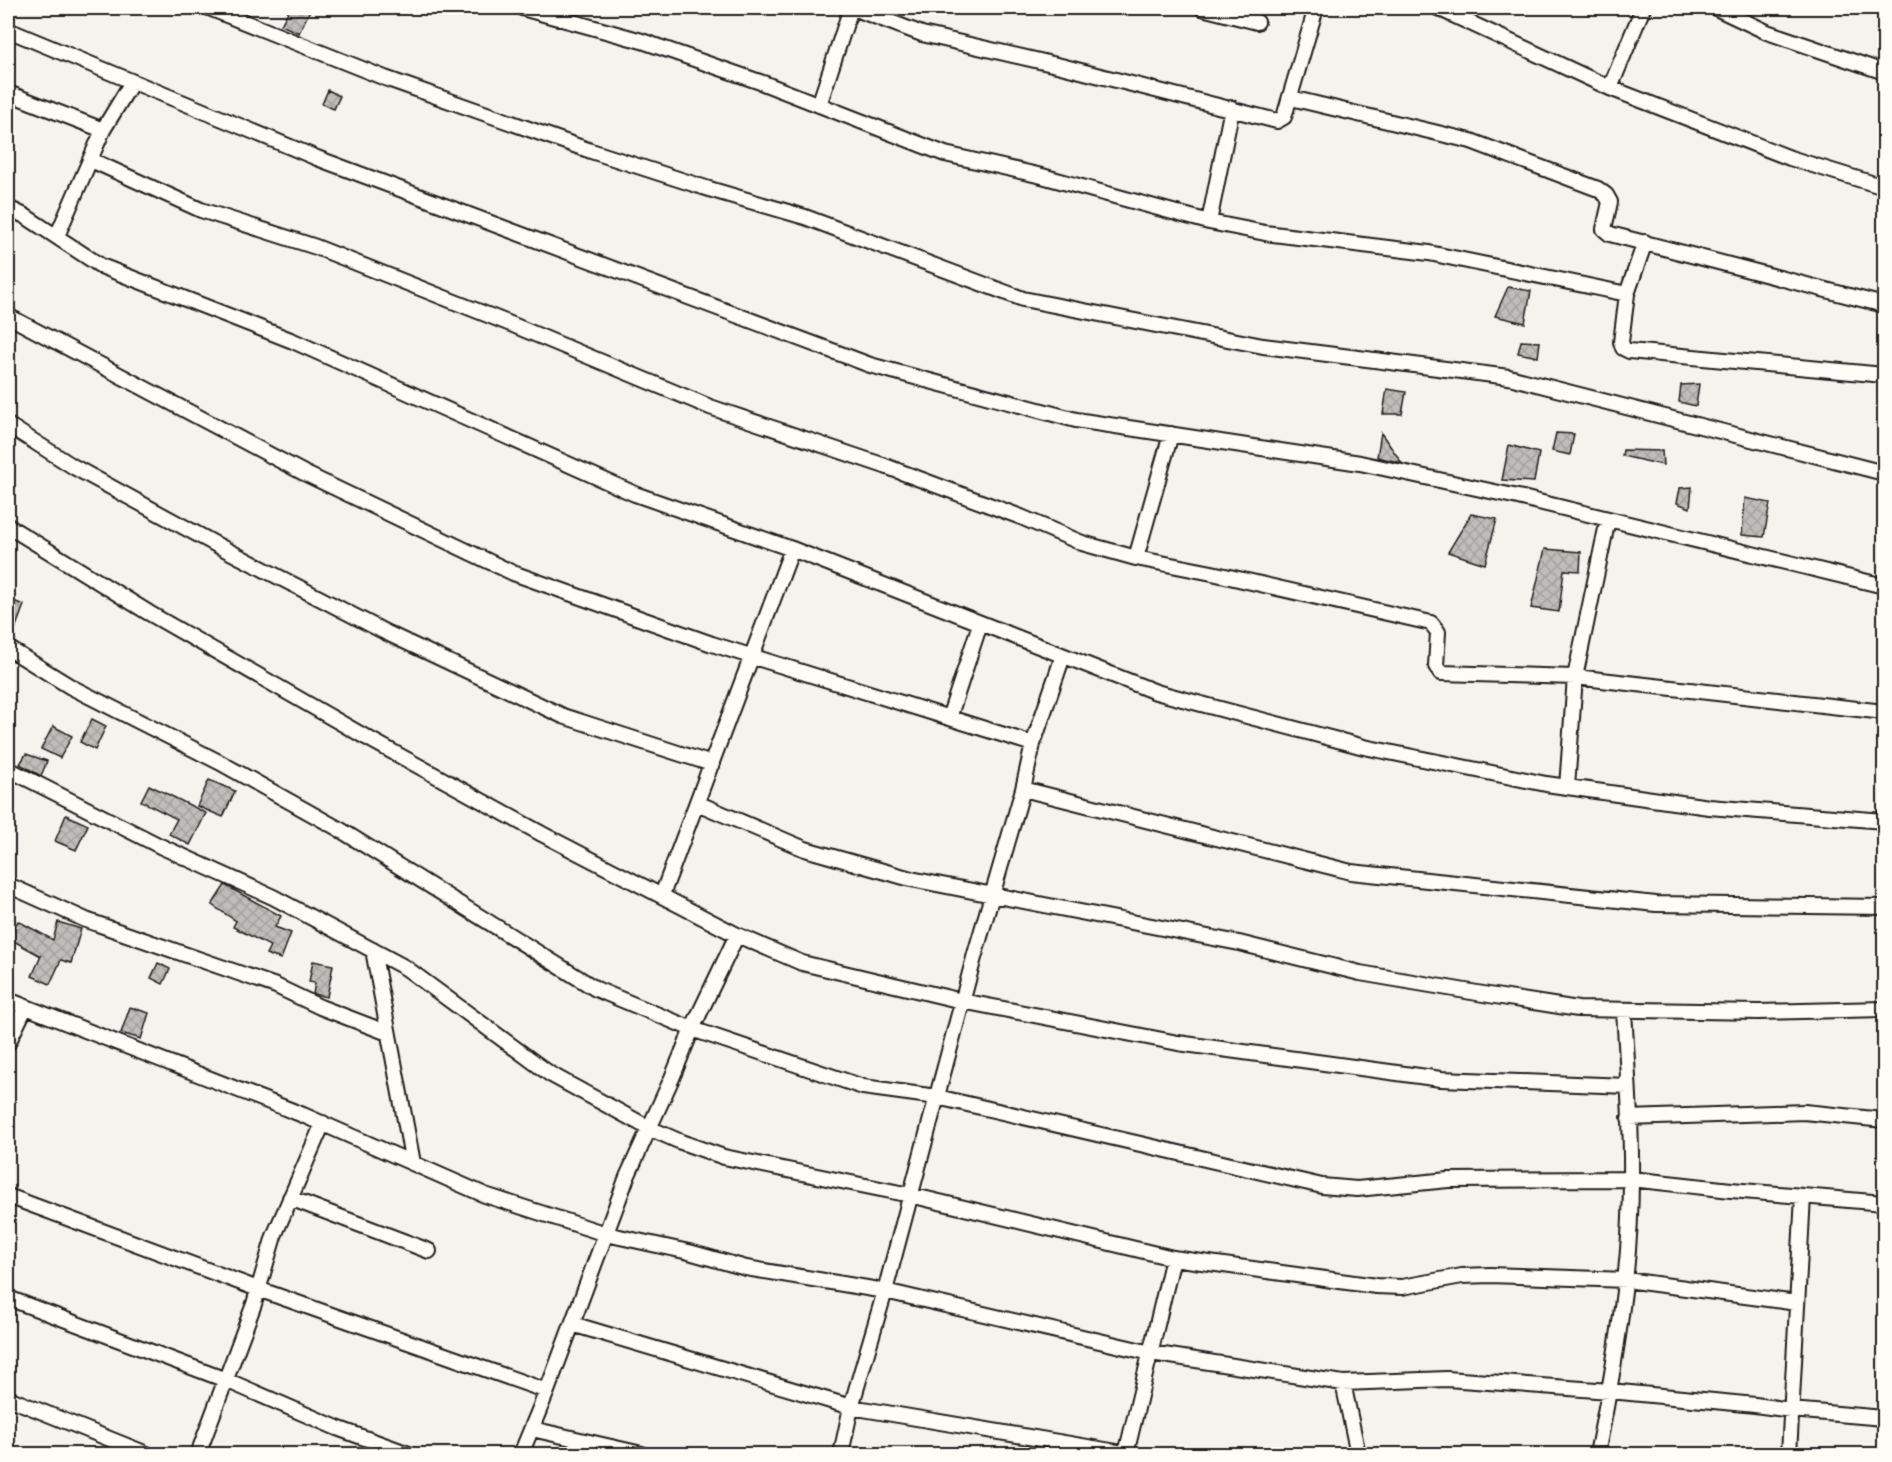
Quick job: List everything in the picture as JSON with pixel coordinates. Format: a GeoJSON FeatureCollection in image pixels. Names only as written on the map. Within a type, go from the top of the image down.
{"type":"FeatureCollection","features":[{"type":"Feature","properties":{"kind":"street"},"geometry":{"type":"LineString","coordinates":[[209,8],[407,86],[591,151],[806,217],[1023,299],[1263,346],[1509,377],[1884,473]]}},
{"type":"Feature","properties":{"kind":"street"},"geometry":{"type":"LineString","coordinates":[[522,8],[642,41],[819,105],[945,154],[1042,176],[1209,222],[1265,233],[1429,253],[1627,294]]}},
{"type":"Feature","properties":{"kind":"street"},"geometry":{"type":"LineString","coordinates":[[819,105],[852,8],[922,34],[1232,108],[1277,121],[1284,117],[1291,98],[1316,8]]}},
{"type":"Feature","properties":{"kind":"street"},"geometry":{"type":"LineString","coordinates":[[1202,8],[1257,22]]}},
{"type":"Feature","properties":{"kind":"street"},"geometry":{"type":"LineString","coordinates":[[1438,8],[1610,88],[1790,158],[1884,187]]}},
{"type":"Feature","properties":{"kind":"street"},"geometry":{"type":"LineString","coordinates":[[1610,88],[1643,8]]}},
{"type":"Feature","properties":{"kind":"street"},"geometry":{"type":"LineString","coordinates":[[1716,8],[1767,32],[1884,72]]}},
{"type":"Feature","properties":{"kind":"street"},"geometry":{"type":"LineString","coordinates":[[8,30],[317,158],[870,365],[1076,420],[1360,463],[1518,497],[1884,586]]}},
{"type":"Feature","properties":{"kind":"street"},"geometry":{"type":"LineString","coordinates":[[57,236],[103,130],[132,82]]}},
{"type":"Feature","properties":{"kind":"street"},"geometry":{"type":"LineString","coordinates":[[8,93],[103,130]]}},
{"type":"Feature","properties":{"kind":"street"},"geometry":{"type":"LineString","coordinates":[[1291,98],[1471,141],[1598,189],[1606,195],[1610,202],[1604,229],[1610,234],[1884,305]]}},
{"type":"Feature","properties":{"kind":"street"},"geometry":{"type":"LineString","coordinates":[[1209,222],[1232,108]]}},
{"type":"Feature","properties":{"kind":"street"},"geometry":{"type":"LineString","coordinates":[[91,160],[201,210],[316,247],[710,406],[885,466],[1021,517],[1082,543],[1136,558],[1431,623],[1438,632],[1436,666],[1441,673],[1575,677],[1884,712]]}},
{"type":"Feature","properties":{"kind":"street"},"geometry":{"type":"LineString","coordinates":[[8,208],[57,236],[100,266],[293,340],[635,494],[792,549],[1156,692],[1364,747],[1567,787],[1709,807],[1884,821]]}},
{"type":"Feature","properties":{"kind":"street"},"geometry":{"type":"LineString","coordinates":[[1645,242],[1627,294],[1621,342],[1623,348],[1629,351],[1884,375]]}},
{"type":"Feature","properties":{"kind":"street"},"geometry":{"type":"LineString","coordinates":[[8,316],[304,473],[513,573],[712,644],[1033,744]]}},
{"type":"Feature","properties":{"kind":"street"},"geometry":{"type":"LineString","coordinates":[[8,425],[74,467],[196,534],[387,633],[562,716],[712,764]]}},
{"type":"Feature","properties":{"kind":"street"},"geometry":{"type":"LineString","coordinates":[[1136,558],[1171,434]]}},
{"type":"Feature","properties":{"kind":"street"},"geometry":{"type":"LineString","coordinates":[[1567,787],[1575,677],[1608,519]]}},
{"type":"Feature","properties":{"kind":"street"},"geometry":{"type":"LineString","coordinates":[[8,526],[149,613],[362,735],[542,834],[737,935],[802,963],[962,1001],[1178,1043],[1441,1079],[1628,1086]]}},
{"type":"Feature","properties":{"kind":"street"},"geometry":{"type":"LineString","coordinates":[[662,895],[792,549]]}},
{"type":"Feature","properties":{"kind":"street"},"geometry":{"type":"LineString","coordinates":[[949,718],[980,624]]}},
{"type":"Feature","properties":{"kind":"street"},"geometry":{"type":"LineString","coordinates":[[8,648],[71,687],[219,762],[339,829],[596,989],[692,1029],[863,1087],[936,1097],[1339,1189],[1448,1180],[1631,1179],[1884,1203]]}},
{"type":"Feature","properties":{"kind":"street"},"geometry":{"type":"LineString","coordinates":[[841,1455],[851,1407],[885,1291],[962,1001],[1023,789],[1033,744],[1063,656]]}},
{"type":"Feature","properties":{"kind":"street"},"geometry":{"type":"LineString","coordinates":[[8,770],[160,846],[273,897],[373,950],[406,968],[550,1074],[648,1128],[724,1157],[910,1195],[1173,1258],[1389,1288],[1462,1276],[1490,1275],[1626,1280],[1797,1303]]}},
{"type":"Feature","properties":{"kind":"street"},"geometry":{"type":"LineString","coordinates":[[1023,789],[1352,872],[1656,904],[1884,907]]}},
{"type":"Feature","properties":{"kind":"street"},"geometry":{"type":"LineString","coordinates":[[697,803],[805,849],[911,879],[1239,943],[1360,973],[1578,1009],[1759,1012],[1884,1009]]}},
{"type":"Feature","properties":{"kind":"street"},"geometry":{"type":"LineString","coordinates":[[8,885],[86,920],[276,986],[320,1007],[388,1033]]}},
{"type":"Feature","properties":{"kind":"street"},"geometry":{"type":"LineString","coordinates":[[521,1455],[648,1128],[737,935]]}},
{"type":"Feature","properties":{"kind":"street"},"geometry":{"type":"LineString","coordinates":[[373,950],[413,1163]]}},
{"type":"Feature","properties":{"kind":"street"},"geometry":{"type":"LineString","coordinates":[[8,1000],[323,1123],[485,1195],[606,1234],[689,1252],[746,1268],[885,1291],[1150,1353],[1343,1383],[1447,1379],[1610,1391],[1884,1418]]}},
{"type":"Feature","properties":{"kind":"street"},"geometry":{"type":"LineString","coordinates":[[8,1043],[25,1008]]}},
{"type":"Feature","properties":{"kind":"street"},"geometry":{"type":"LineString","coordinates":[[1597,1455],[1610,1391],[1626,1280],[1631,1179],[1624,1010]]}},
{"type":"Feature","properties":{"kind":"street"},"geometry":{"type":"LineString","coordinates":[[1629,1118],[1804,1112],[1884,1120]]}},
{"type":"Feature","properties":{"kind":"street"},"geometry":{"type":"LineString","coordinates":[[198,1455],[258,1289],[274,1236],[323,1123]]}},
{"type":"Feature","properties":{"kind":"street"},"geometry":{"type":"LineString","coordinates":[[8,1196],[258,1289],[547,1391]]}},
{"type":"Feature","properties":{"kind":"street"},"geometry":{"type":"LineString","coordinates":[[1789,1455],[1803,1196]]}},
{"type":"Feature","properties":{"kind":"street"},"geometry":{"type":"LineString","coordinates":[[290,1198],[429,1251]]}},
{"type":"Feature","properties":{"kind":"street"},"geometry":{"type":"LineString","coordinates":[[572,1323],[851,1407],[1127,1454],[1173,1258]]}},
{"type":"Feature","properties":{"kind":"street"},"geometry":{"type":"LineString","coordinates":[[8,1298],[226,1380],[337,1428],[409,1455]]}},
{"type":"Feature","properties":{"kind":"street"},"geometry":{"type":"LineString","coordinates":[[1343,1383],[1358,1455]]}},
{"type":"Feature","properties":{"kind":"street"},"geometry":{"type":"LineString","coordinates":[[8,1398],[147,1455]]}},
{"type":"Feature","properties":{"kind":"street"},"geometry":{"type":"LineString","coordinates":[[532,1429],[642,1455]]}},
{"type":"Feature","properties":{"kind":"building"},"geometry":{"type":"Polygon","coordinates":[[[290,8],[311,8],[299,33],[281,25],[290,8]]]}},
{"type":"Feature","properties":{"kind":"building"},"geometry":{"type":"Polygon","coordinates":[[[328,90],[340,96],[334,109],[322,104],[328,90]]]}},
{"type":"Feature","properties":{"kind":"building"},"geometry":{"type":"Polygon","coordinates":[[[1508,287],[1531,291],[1525,323],[1495,316],[1508,287]]]}},
{"type":"Feature","properties":{"kind":"building"},"geometry":{"type":"Polygon","coordinates":[[[1521,341],[1540,342],[1538,357],[1518,353],[1521,341]]]}},
{"type":"Feature","properties":{"kind":"building"},"geometry":{"type":"Polygon","coordinates":[[[1699,384],[1696,406],[1679,402],[1681,385],[1699,384]]]}},
{"type":"Feature","properties":{"kind":"building"},"geometry":{"type":"Polygon","coordinates":[[[1387,389],[1406,392],[1402,414],[1383,414],[1387,389]]]}},
{"type":"Feature","properties":{"kind":"building"},"geometry":{"type":"Polygon","coordinates":[[[1381,433],[1402,463],[1377,457],[1381,433]]]}},
{"type":"Feature","properties":{"kind":"building"},"geometry":{"type":"Polygon","coordinates":[[[1556,433],[1574,434],[1570,455],[1552,451],[1556,433]]]}},
{"type":"Feature","properties":{"kind":"building"},"geometry":{"type":"Polygon","coordinates":[[[1509,445],[1539,453],[1534,482],[1502,480],[1509,445]]]}},
{"type":"Feature","properties":{"kind":"building"},"geometry":{"type":"Polygon","coordinates":[[[1623,450],[1662,451],[1663,465],[1622,456],[1623,450]]]}},
{"type":"Feature","properties":{"kind":"building"},"geometry":{"type":"Polygon","coordinates":[[[1692,487],[1690,508],[1677,503],[1680,488],[1692,487]]]}},
{"type":"Feature","properties":{"kind":"building"},"geometry":{"type":"Polygon","coordinates":[[[1745,498],[1770,503],[1764,537],[1742,535],[1745,498]]]}},
{"type":"Feature","properties":{"kind":"building"},"geometry":{"type":"Polygon","coordinates":[[[1471,514],[1497,519],[1485,564],[1448,552],[1471,514]]]}},
{"type":"Feature","properties":{"kind":"building"},"geometry":{"type":"Polygon","coordinates":[[[1545,549],[1581,552],[1580,571],[1564,570],[1559,612],[1531,608],[1545,549]]]}},
{"type":"Feature","properties":{"kind":"building"},"geometry":{"type":"Polygon","coordinates":[[[8,599],[24,605],[11,640],[8,639],[8,599]]]}},
{"type":"Feature","properties":{"kind":"building"},"geometry":{"type":"Polygon","coordinates":[[[92,719],[106,726],[95,750],[80,742],[92,719]]]}},
{"type":"Feature","properties":{"kind":"building"},"geometry":{"type":"Polygon","coordinates":[[[53,726],[72,736],[60,758],[41,749],[53,726]]]}},
{"type":"Feature","properties":{"kind":"building"},"geometry":{"type":"Polygon","coordinates":[[[26,754],[47,761],[41,776],[20,764],[26,754]]]}},
{"type":"Feature","properties":{"kind":"building"},"geometry":{"type":"Polygon","coordinates":[[[209,780],[235,791],[223,817],[197,806],[209,780]]]}},
{"type":"Feature","properties":{"kind":"building"},"geometry":{"type":"Polygon","coordinates":[[[149,785],[206,813],[190,845],[169,834],[177,819],[141,801],[149,785]]]}},
{"type":"Feature","properties":{"kind":"building"},"geometry":{"type":"Polygon","coordinates":[[[66,815],[88,825],[76,850],[55,841],[66,815]]]}},
{"type":"Feature","properties":{"kind":"building"},"geometry":{"type":"Polygon","coordinates":[[[225,885],[281,916],[275,927],[291,933],[281,959],[266,954],[270,946],[233,927],[236,921],[212,905],[225,885]]]}},
{"type":"Feature","properties":{"kind":"building"},"geometry":{"type":"Polygon","coordinates":[[[18,921],[53,940],[58,922],[81,929],[71,963],[61,960],[50,984],[32,976],[41,956],[8,938],[18,921]]]}},
{"type":"Feature","properties":{"kind":"building"},"geometry":{"type":"Polygon","coordinates":[[[313,961],[333,965],[327,997],[313,994],[315,983],[309,982],[313,961]]]}},
{"type":"Feature","properties":{"kind":"building"},"geometry":{"type":"Polygon","coordinates":[[[158,963],[170,969],[163,984],[151,978],[158,963]]]}},
{"type":"Feature","properties":{"kind":"building"},"geometry":{"type":"Polygon","coordinates":[[[130,1007],[149,1013],[141,1039],[121,1033],[130,1007]]]}}]}
